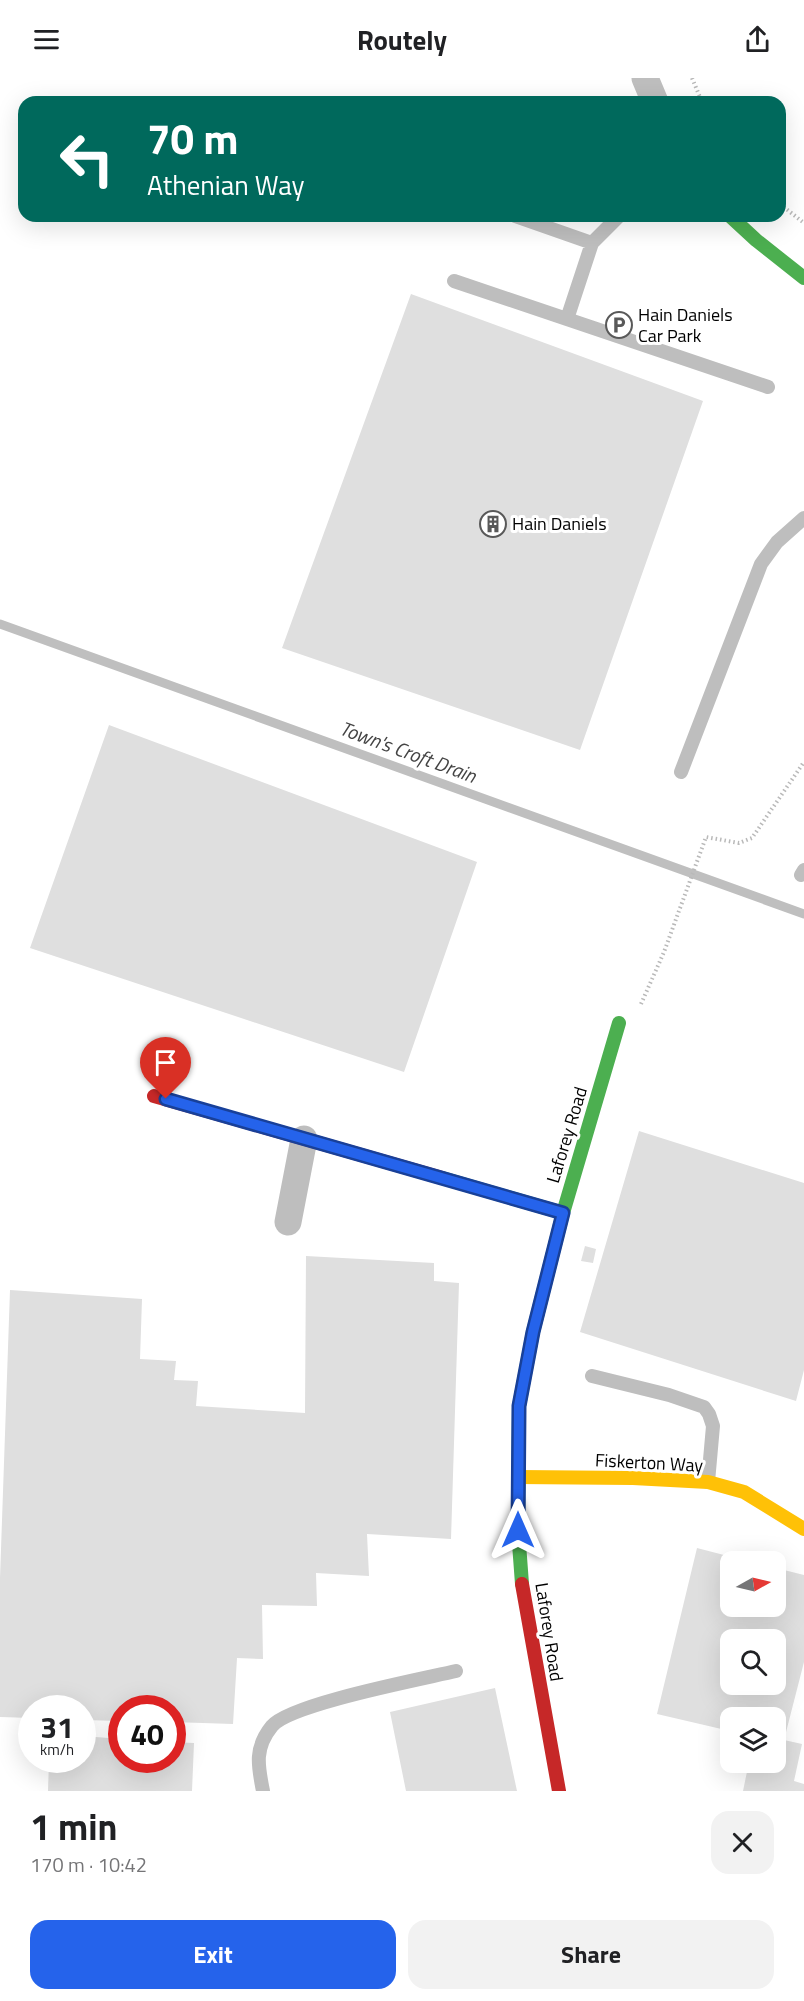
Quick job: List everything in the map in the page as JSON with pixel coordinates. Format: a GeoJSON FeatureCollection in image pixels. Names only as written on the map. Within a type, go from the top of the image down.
{"type":"FeatureCollection","features":[{"type":"Feature","properties":{"kind":"street"},"geometry":{"type":"LineString","coordinates":[[645,78],[652,96]]}},
{"type":"Feature","properties":{"kind":"street"},"geometry":{"type":"LineString","coordinates":[[736,222],[804,278]]}},
{"type":"Feature","properties":{"kind":"street","name":"Laforey Road"},"geometry":{"type":"LineString","coordinates":[[559,1791],[522,1584],[518,1530],[519,1406],[533,1332],[563,1213],[619,1023]]}},
{"type":"Feature","properties":{"kind":"street"},"geometry":{"type":"LineString","coordinates":[[154,1096],[563,1213]]}},
{"type":"Feature","properties":{"kind":"street"},"geometry":{"type":"LineString","coordinates":[[288,1222],[304,1139]]}},
{"type":"Feature","properties":{"kind":"street","name":"Fiskerton Way"},"geometry":{"type":"LineString","coordinates":[[518,1477],[633,1478],[708,1482],[744,1492],[804,1528]]}},
{"type":"Feature","properties":{"kind":"lane"},"geometry":{"type":"LineString","coordinates":[[532,222],[592,243]]}},
{"type":"Feature","properties":{"kind":"lane"},"geometry":{"type":"LineString","coordinates":[[567,320],[592,243],[613,222]]}},
{"type":"Feature","properties":{"kind":"lane"},"geometry":{"type":"LineString","coordinates":[[454,281],[768,387]]}},
{"type":"Feature","properties":{"kind":"lane"},"geometry":{"type":"LineString","coordinates":[[681,772],[761,564],[777,542],[804,518]]}},
{"type":"Feature","properties":{"kind":"lane"},"geometry":{"type":"LineString","coordinates":[[592,1376],[669,1395],[704,1407],[713,1426],[708,1482]]}},
{"type":"Feature","properties":{"kind":"lane"},"geometry":{"type":"LineString","coordinates":[[263,1791],[257,1762],[262,1743],[273,1724],[296,1712],[327,1701],[456,1671]]}},
{"type":"Feature","properties":{"kind":"path"},"geometry":{"type":"LineString","coordinates":[[692,78],[700,96]]}},
{"type":"Feature","properties":{"kind":"path"},"geometry":{"type":"LineString","coordinates":[[786,209],[804,223]]}},
{"type":"Feature","properties":{"kind":"path"},"geometry":{"type":"LineString","coordinates":[[619,1023],[643,1003],[706,837],[739,843],[752,838],[804,762]]}},
{"type":"Feature","properties":{"kind":"building","name":"Hain Daniels"},"geometry":{"type":"Polygon","coordinates":[[[411,294],[703,401],[580,750],[282,648],[411,294]]]}},
{"type":"Feature","properties":{"kind":"building"},"geometry":{"type":"Polygon","coordinates":[[[109,725],[477,862],[404,1072],[30,948],[109,725]]]}},
{"type":"Feature","properties":{"kind":"building"},"geometry":{"type":"Polygon","coordinates":[[[639,1131],[804,1183],[804,1370],[796,1401],[580,1332],[639,1131]]]}},
{"type":"Feature","properties":{"kind":"building"},"geometry":{"type":"Polygon","coordinates":[[[585,1246],[596,1249],[593,1263],[581,1261],[585,1246]]]}},
{"type":"Feature","properties":{"kind":"building"},"geometry":{"type":"Polygon","coordinates":[[[306,1256],[434,1263],[434,1281],[459,1283],[451,1539],[367,1534],[369,1576],[316,1573],[317,1606],[262,1605],[263,1659],[237,1658],[233,1724],[186,1722],[186,1695],[108,1695],[108,1721],[96,1720],[96,1695],[18,1695],[18,1718],[0,1717],[0,1578],[10,1290],[142,1299],[140,1359],[176,1361],[174,1380],[198,1381],[196,1406],[305,1413],[306,1256]]]}},
{"type":"Feature","properties":{"kind":"building"},"geometry":{"type":"Polygon","coordinates":[[[697,1548],[720,1554],[720,1617],[786,1617],[786,1570],[804,1575],[804,1662],[786,1732],[786,1707],[720,1707],[720,1729],[657,1714],[697,1548]]]}},
{"type":"Feature","properties":{"kind":"building"},"geometry":{"type":"Polygon","coordinates":[[[495,1688],[517,1791],[406,1791],[390,1712],[495,1688]]]}},
{"type":"Feature","properties":{"kind":"building"},"geometry":{"type":"Polygon","coordinates":[[[96,1737],[108,1738],[108,1773],[186,1773],[186,1743],[194,1743],[192,1791],[48,1791],[49,1773],[96,1773],[96,1737]]]}},
{"type":"Feature","properties":{"kind":"building"},"geometry":{"type":"Polygon","coordinates":[[[786,1740],[802,1744],[794,1781],[804,1784],[804,1791],[743,1791],[747,1773],[786,1773],[786,1740]]]}},
{"type":"Feature","properties":{"kind":"waterway","name":"Town's Croft Drain"},"geometry":{"type":"LineString","coordinates":[[0,624],[804,914]]}},
{"type":"Feature","properties":{"kind":"traffic: fast"},"geometry":{"type":"LineString","coordinates":[[736,222],[804,278]]}},
{"type":"Feature","properties":{"kind":"traffic: fast"},"geometry":{"type":"LineString","coordinates":[[522,1584],[518,1530],[519,1406],[533,1332],[563,1213],[619,1023]]}},
{"type":"Feature","properties":{"kind":"traffic: fast"},"geometry":{"type":"LineString","coordinates":[[442,1178],[563,1213]]}},
{"type":"Feature","properties":{"kind":"traffic: slow"},"geometry":{"type":"LineString","coordinates":[[518,1477],[633,1478],[708,1482],[744,1492],[804,1529]]}},
{"type":"Feature","properties":{"kind":"traffic: jam"},"geometry":{"type":"LineString","coordinates":[[154,1096],[442,1178]]}},
{"type":"Feature","properties":{"kind":"traffic: jam"},"geometry":{"type":"LineString","coordinates":[[522,1584],[559,1791]]}},
{"type":"Feature","properties":{"kind":"place","name":"Hain Daniels Car Park"},"geometry":{"type":"Point","coordinates":[619,325]}},
{"type":"Feature","properties":{"kind":"place","name":"Hain Daniels"},"geometry":{"type":"Point","coordinates":[493,524]}},
{"type":"Feature","properties":{"kind":"route"},"geometry":{"type":"LineString","coordinates":[[166,1099],[563,1213],[533,1332],[519,1406],[518,1530]]}}]}
